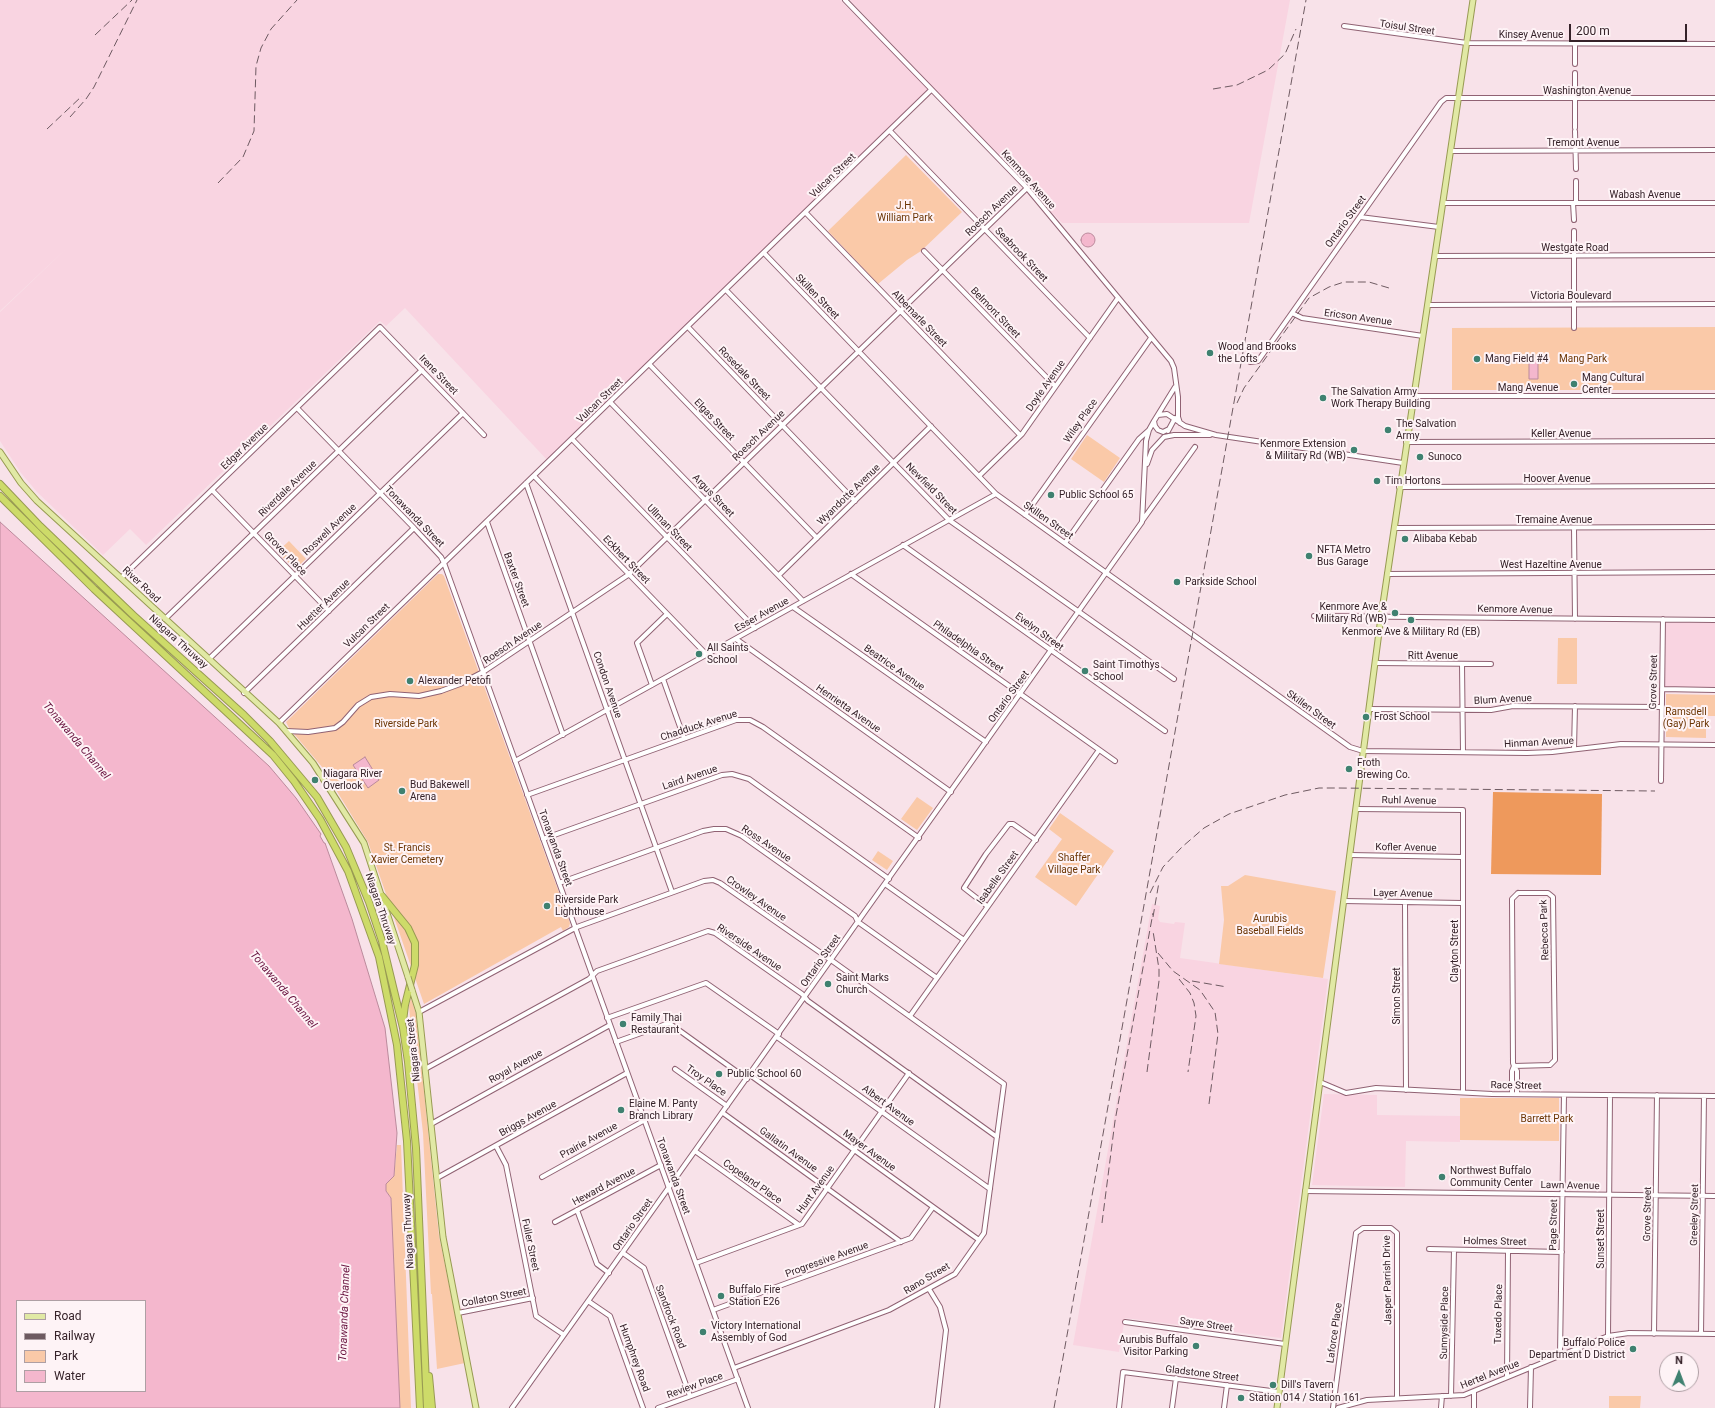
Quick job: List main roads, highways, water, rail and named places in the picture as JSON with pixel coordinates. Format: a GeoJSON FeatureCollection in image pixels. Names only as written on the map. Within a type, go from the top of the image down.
{"type":"FeatureCollection","features":[{"type":"Feature","properties":{"kind":"highway","name":"Niagara Thruway"},"geometry":{"type":"LineString","coordinates":[[0,484],[40,526],[133,615],[244,715],[270,742],[317,797],[346,847],[369,902],[386,956],[403,1028],[413,1110],[427,1408]]}},
{"type":"Feature","properties":{"kind":"highway","name":"Niagara Thruway"},"geometry":{"type":"LineString","coordinates":[[0,496],[94,589],[273,755],[313,808],[348,870],[379,957],[397,1045],[406,1134],[419,1407]]}},
{"type":"Feature","properties":{"kind":"highway"},"geometry":{"type":"LineString","coordinates":[[382,896],[408,928],[415,943],[415,964],[405,1005],[403,1028]]}},
{"type":"Feature","properties":{"kind":"highway"},"geometry":{"type":"LineString","coordinates":[[424,1338],[432,1408]]}},
{"type":"Feature","properties":{"kind":"main road"},"geometry":{"type":"LineString","coordinates":[[1277,1408],[1381,617],[1473,0]]}},
{"type":"Feature","properties":{"kind":"main road","name":"River Road"},"geometry":{"type":"LineString","coordinates":[[0,452],[21,483],[37,501],[279,723]]}},
{"type":"Feature","properties":{"kind":"main road","name":"Niagara Street"},"geometry":{"type":"LineString","coordinates":[[279,723],[322,775],[361,838],[382,896],[419,1012],[443,1237],[476,1408]]}},
{"type":"Feature","properties":{"kind":"water"},"geometry":{"type":"Polygon","coordinates":[[[1085,233],[1091,233],[1095,237],[1095,243],[1091,247],[1085,247],[1081,243],[1081,237],[1085,233]]]}},
{"type":"Feature","properties":{"kind":"water"},"geometry":{"type":"Polygon","coordinates":[[[1529,360],[1538,360],[1538,379],[1529,379],[1529,360]]]}},
{"type":"Feature","properties":{"kind":"water","name":"Tonawanda Channel"},"geometry":{"type":"Polygon","coordinates":[[[0,522],[269,766],[296,798],[321,834],[320,836],[325,843],[352,919],[385,1028],[397,1133],[394,1176],[386,1184],[386,1191],[391,1198],[400,1408],[0,1408],[0,522]]]}},
{"type":"Feature","properties":{"kind":"water"},"geometry":{"type":"Polygon","coordinates":[[[365,757],[379,780],[368,788],[353,765],[365,757]]]}},
{"type":"Feature","properties":{"kind":"railway"},"geometry":{"type":"LineString","coordinates":[[95,35],[132,0]]}},
{"type":"Feature","properties":{"kind":"railway"},"geometry":{"type":"LineString","coordinates":[[70,117],[86,99],[94,87],[137,0]]}},
{"type":"Feature","properties":{"kind":"railway"},"geometry":{"type":"LineString","coordinates":[[218,183],[243,157],[254,131],[256,66],[261,48],[271,29],[297,0]]}},
{"type":"Feature","properties":{"kind":"railway"},"geometry":{"type":"LineString","coordinates":[[1054,1408],[1306,0]]}},
{"type":"Feature","properties":{"kind":"railway"},"geometry":{"type":"LineString","coordinates":[[1213,89],[1237,85],[1268,70],[1285,54],[1296,29]]}},
{"type":"Feature","properties":{"kind":"railway"},"geometry":{"type":"LineString","coordinates":[[47,129],[82,96]]}},
{"type":"Feature","properties":{"kind":"railway"},"geometry":{"type":"LineString","coordinates":[[1237,403],[1244,388],[1309,298],[1329,287],[1344,282],[1369,282],[1389,288]]}},
{"type":"Feature","properties":{"kind":"railway"},"geometry":{"type":"LineString","coordinates":[[1150,893],[1163,867],[1182,847],[1204,828],[1229,814],[1285,795],[1319,788],[1655,791]]}},
{"type":"Feature","properties":{"kind":"railway"},"geometry":{"type":"LineString","coordinates":[[1153,917],[1159,882]]}},
{"type":"Feature","properties":{"kind":"railway"},"geometry":{"type":"LineString","coordinates":[[1102,1223],[1115,1121],[1153,913]]}},
{"type":"Feature","properties":{"kind":"railway"},"geometry":{"type":"LineString","coordinates":[[1147,1072],[1159,981],[1159,969],[1153,931]]}},
{"type":"Feature","properties":{"kind":"railway"},"geometry":{"type":"LineString","coordinates":[[1158,953],[1173,971],[1200,990],[1215,1012],[1218,1034],[1209,1104]]}},
{"type":"Feature","properties":{"kind":"railway"},"geometry":{"type":"LineString","coordinates":[[1179,979],[1190,993],[1194,1003],[1196,1016],[1188,1072]]}},
{"type":"Feature","properties":{"kind":"railway"},"geometry":{"type":"LineString","coordinates":[[1192,981],[1227,987]]}},
{"type":"Feature","properties":{"kind":"place","name":"Wood and Brooks the Lofts"},"geometry":{"type":"Point","coordinates":[1210,353]}},
{"type":"Feature","properties":{"kind":"place","name":"Mang Field #4"},"geometry":{"type":"Point","coordinates":[1477,359]}},
{"type":"Feature","properties":{"kind":"place","name":"Mang Cultural Center"},"geometry":{"type":"Point","coordinates":[1574,384]}},
{"type":"Feature","properties":{"kind":"place","name":"The Salvation Army Work Therapy Building"},"geometry":{"type":"Point","coordinates":[1323,398]}},
{"type":"Feature","properties":{"kind":"place","name":"The Salvation Army"},"geometry":{"type":"Point","coordinates":[1388,430]}},
{"type":"Feature","properties":{"kind":"place","name":"Kenmore Extension & Military Rd (WB)"},"geometry":{"type":"Point","coordinates":[1354,450]}},
{"type":"Feature","properties":{"kind":"place","name":"Sunoco"},"geometry":{"type":"Point","coordinates":[1420,457]}},
{"type":"Feature","properties":{"kind":"place","name":"Tim Hortons"},"geometry":{"type":"Point","coordinates":[1377,481]}},
{"type":"Feature","properties":{"kind":"place","name":"Public School 65"},"geometry":{"type":"Point","coordinates":[1051,495]}},
{"type":"Feature","properties":{"kind":"place","name":"Alibaba Kebab"},"geometry":{"type":"Point","coordinates":[1405,539]}},
{"type":"Feature","properties":{"kind":"place","name":"NFTA Metro Bus Garage"},"geometry":{"type":"Point","coordinates":[1309,556]}},
{"type":"Feature","properties":{"kind":"place","name":"Parkside School"},"geometry":{"type":"Point","coordinates":[1177,582]}},
{"type":"Feature","properties":{"kind":"place","name":"Kenmore Ave & Military Rd (WB)"},"geometry":{"type":"Point","coordinates":[1395,613]}},
{"type":"Feature","properties":{"kind":"place","name":"Kenmore Ave & Military Rd (EB)"},"geometry":{"type":"Point","coordinates":[1411,620]}},
{"type":"Feature","properties":{"kind":"place","name":"All Saints School"},"geometry":{"type":"Point","coordinates":[699,654]}},
{"type":"Feature","properties":{"kind":"place","name":"Saint Timothys School"},"geometry":{"type":"Point","coordinates":[1085,671]}},
{"type":"Feature","properties":{"kind":"place","name":"Alexander Petofi"},"geometry":{"type":"Point","coordinates":[410,681]}},
{"type":"Feature","properties":{"kind":"place","name":"Frost School"},"geometry":{"type":"Point","coordinates":[1366,717]}},
{"type":"Feature","properties":{"kind":"place","name":"Froth Brewing Co."},"geometry":{"type":"Point","coordinates":[1349,769]}},
{"type":"Feature","properties":{"kind":"place","name":"Niagara River Overlook"},"geometry":{"type":"Point","coordinates":[315,780]}},
{"type":"Feature","properties":{"kind":"place","name":"Bud Bakewell Arena"},"geometry":{"type":"Point","coordinates":[402,791]}},
{"type":"Feature","properties":{"kind":"place","name":"Riverside Park Lighthouse"},"geometry":{"type":"Point","coordinates":[547,906]}},
{"type":"Feature","properties":{"kind":"place","name":"Saint Marks Church"},"geometry":{"type":"Point","coordinates":[828,984]}},
{"type":"Feature","properties":{"kind":"place","name":"Family Thai Restaurant"},"geometry":{"type":"Point","coordinates":[623,1024]}},
{"type":"Feature","properties":{"kind":"place","name":"Public School 60"},"geometry":{"type":"Point","coordinates":[719,1074]}},
{"type":"Feature","properties":{"kind":"place","name":"Elaine M. Panty Branch Library"},"geometry":{"type":"Point","coordinates":[621,1110]}},
{"type":"Feature","properties":{"kind":"place","name":"Northwest Buffalo Community Center"},"geometry":{"type":"Point","coordinates":[1442,1177]}},
{"type":"Feature","properties":{"kind":"place","name":"Buffalo Fire Station E26"},"geometry":{"type":"Point","coordinates":[721,1296]}},
{"type":"Feature","properties":{"kind":"place","name":"Victory International Assembly of God"},"geometry":{"type":"Point","coordinates":[703,1332]}},
{"type":"Feature","properties":{"kind":"place","name":"Aurubis Buffalo Visitor Parking"},"geometry":{"type":"Point","coordinates":[1196,1346]}},
{"type":"Feature","properties":{"kind":"place","name":"Buffalo Police Department D District"},"geometry":{"type":"Point","coordinates":[1633,1349]}},
{"type":"Feature","properties":{"kind":"place","name":"Dill's Tavern"},"geometry":{"type":"Point","coordinates":[1273,1385]}},
{"type":"Feature","properties":{"kind":"place","name":"Station 014 / Station 161"},"geometry":{"type":"Point","coordinates":[1241,1398]}},
{"type":"Feature","properties":{"kind":"park label","name":"J.H. William Park"},"geometry":{"type":"Point","coordinates":[905,212]}},
{"type":"Feature","properties":{"kind":"park label","name":"Mang Park"},"geometry":{"type":"Point","coordinates":[1583,359]}},
{"type":"Feature","properties":{"kind":"park label","name":"Ramsdell (Gay) Park"},"geometry":{"type":"Point","coordinates":[1686,718]}},
{"type":"Feature","properties":{"kind":"park label","name":"Riverside Park"},"geometry":{"type":"Point","coordinates":[406,724]}},
{"type":"Feature","properties":{"kind":"park label","name":"St. Francis Xavier Cemetery"},"geometry":{"type":"Point","coordinates":[407,854]}},
{"type":"Feature","properties":{"kind":"park label","name":"Shaffer Village Park"},"geometry":{"type":"Point","coordinates":[1074,864]}},
{"type":"Feature","properties":{"kind":"park label","name":"Aurubis Baseball Fields"},"geometry":{"type":"Point","coordinates":[1270,924]}},
{"type":"Feature","properties":{"kind":"park label","name":"Barrett Park"},"geometry":{"type":"Point","coordinates":[1547,1119]}}]}
